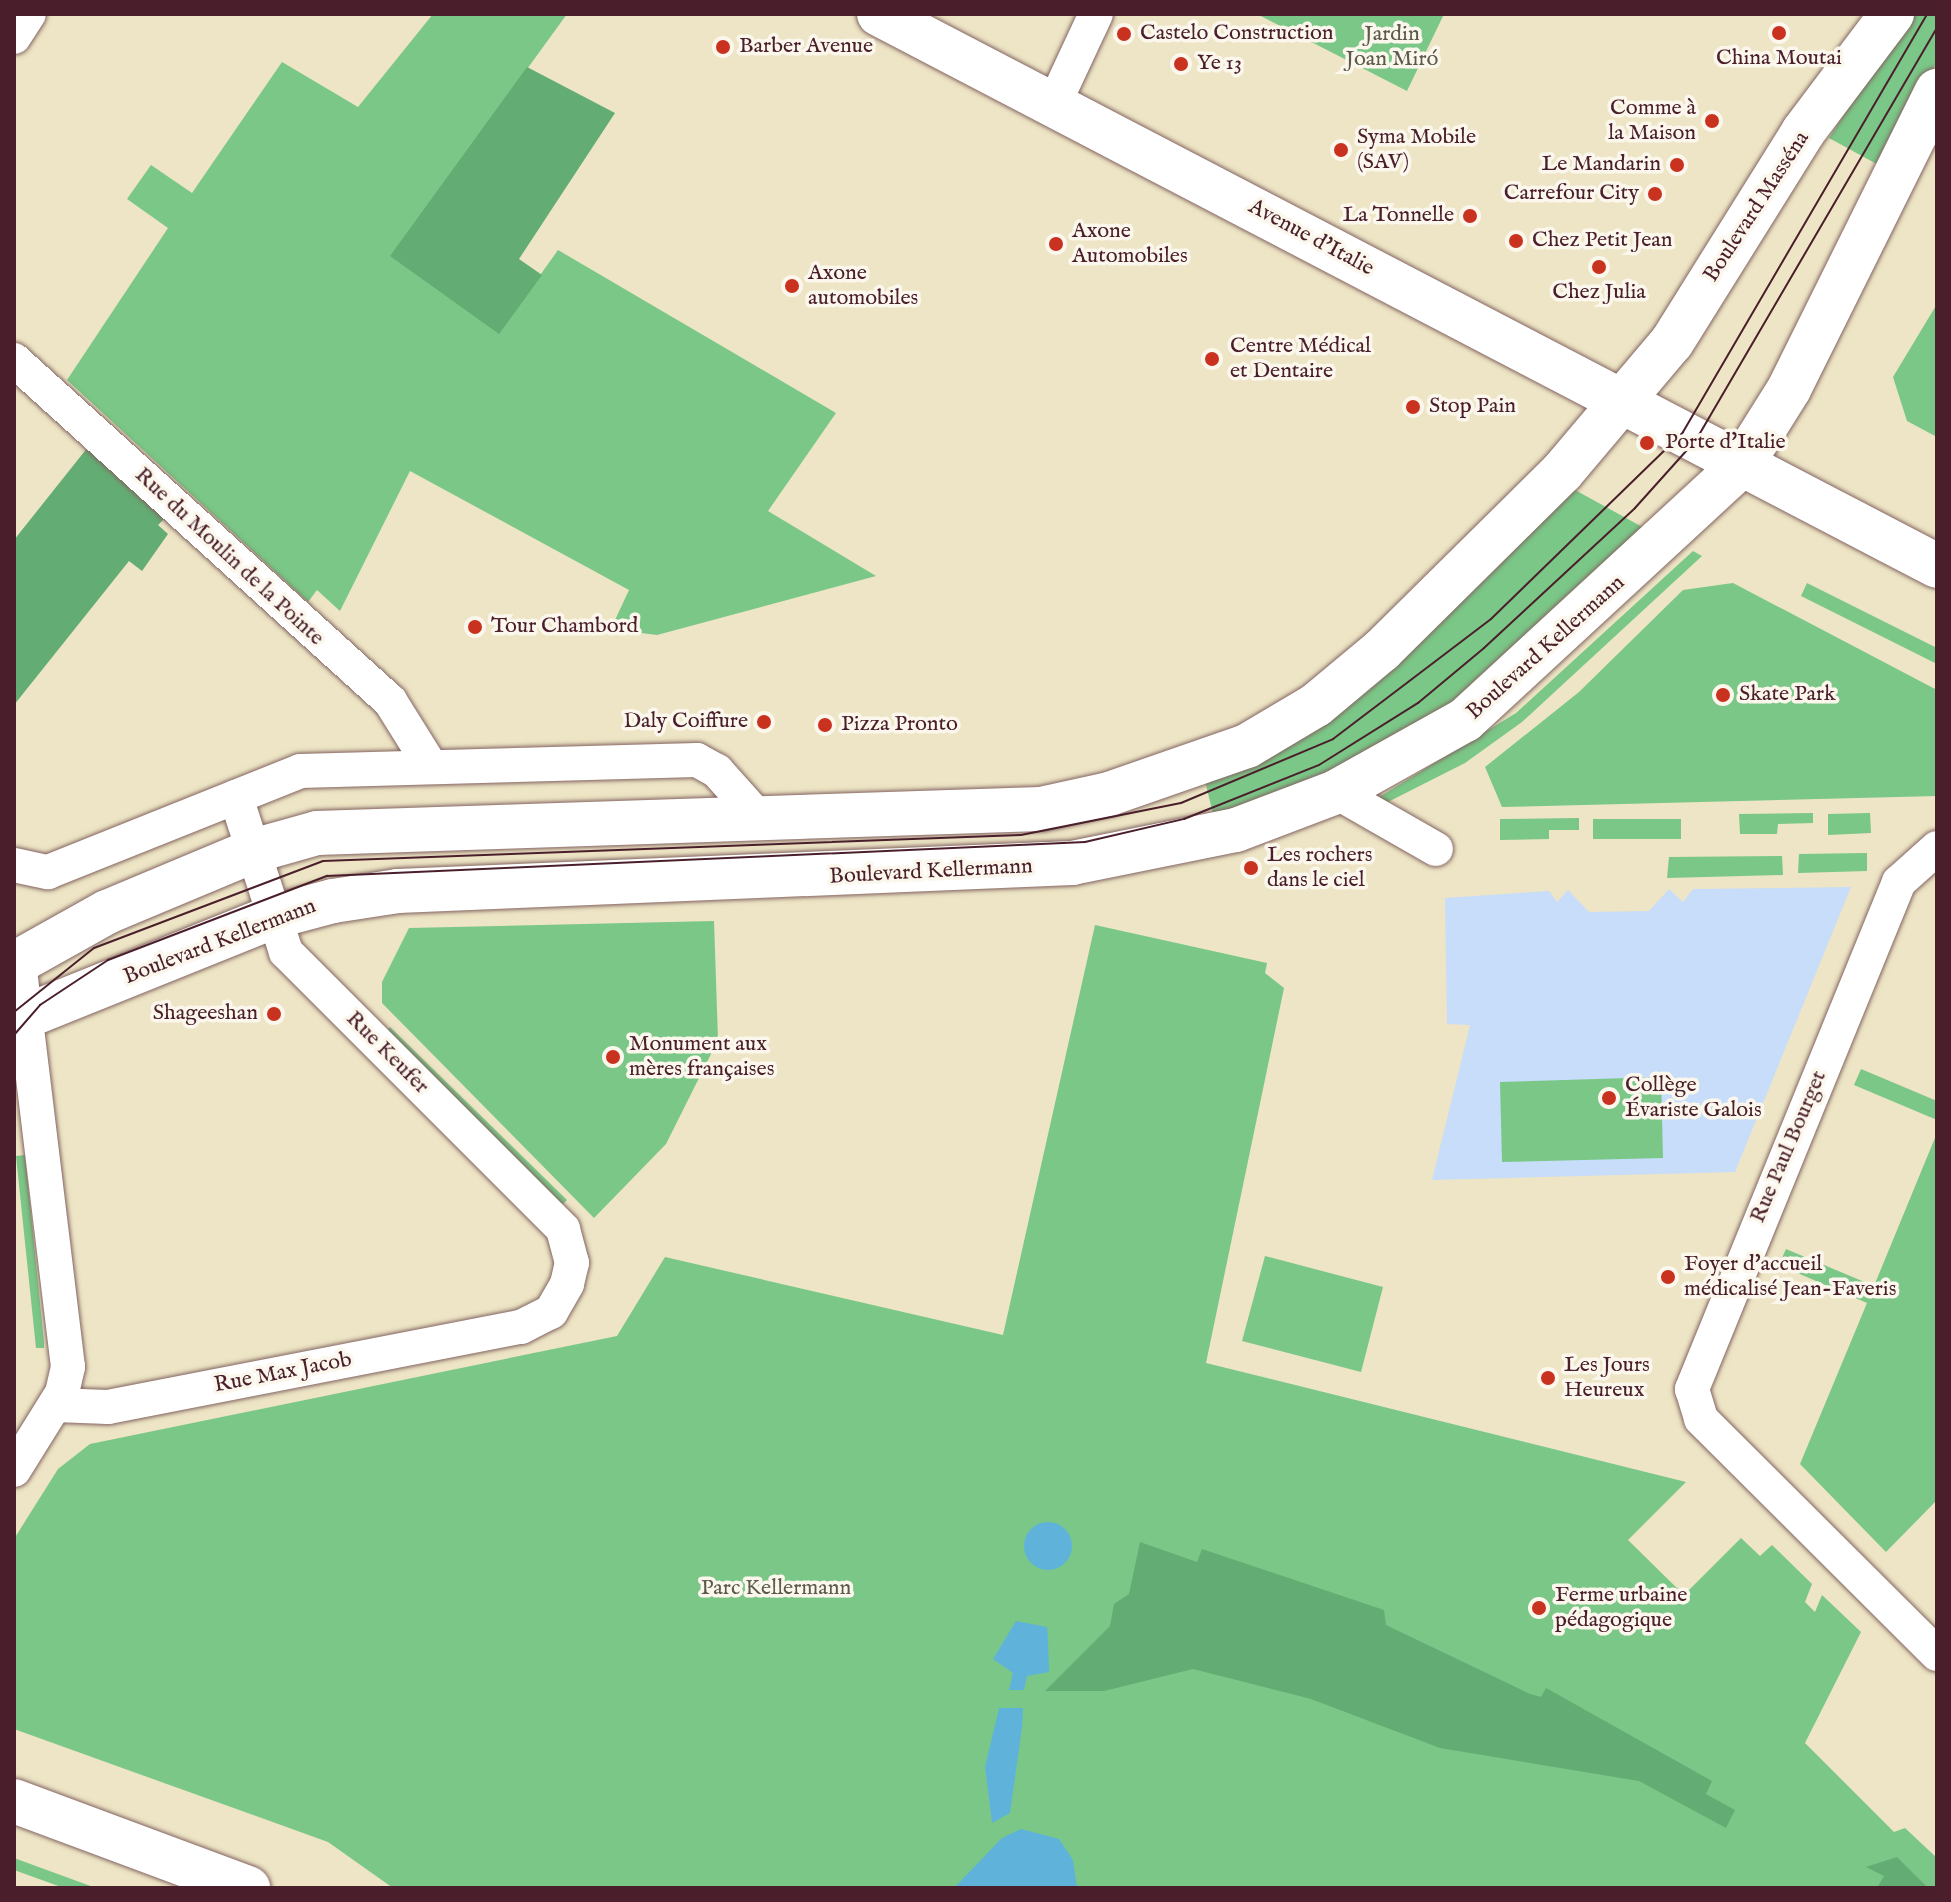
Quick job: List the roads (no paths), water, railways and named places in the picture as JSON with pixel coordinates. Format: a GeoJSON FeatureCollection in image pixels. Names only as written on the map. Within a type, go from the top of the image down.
{"type":"FeatureCollection","features":[{"type":"Feature","properties":{"kind":"main road","name":"Avenue d'Italie"},"geometry":{"type":"LineString","coordinates":[[879,14],[1937,566]]}},
{"type":"Feature","properties":{"kind":"main road","name":"Boulevard Masséna"},"geometry":{"type":"LineString","coordinates":[[1624,401],[1672,342],[1803,132],[1892,14]]}},
{"type":"Feature","properties":{"kind":"main road"},"geometry":{"type":"LineString","coordinates":[[1742,464],[1789,389],[1937,91]]}},
{"type":"Feature","properties":{"kind":"main road"},"geometry":{"type":"LineString","coordinates":[[16,962],[107,912],[253,851],[349,831],[1041,809],[1109,794],[1247,746],[1316,705],[1382,650],[1562,472],[1624,401]]}},
{"type":"Feature","properties":{"kind":"main road","name":"Boulevard Kellermann"},"geometry":{"type":"LineString","coordinates":[[21,1019],[273,917],[398,891],[1072,863],[1236,830],[1336,792],[1465,720],[1742,464]]}},
{"type":"Feature","properties":{"kind":"main road"},"geometry":{"type":"LineString","coordinates":[[14,1801],[248,1888]]}},
{"type":"Feature","properties":{"kind":"street"},"geometry":{"type":"LineString","coordinates":[[14,37],[29,14]]}},
{"type":"Feature","properties":{"kind":"street"},"geometry":{"type":"LineString","coordinates":[[1054,104],[1096,14]]}},
{"type":"Feature","properties":{"kind":"street","name":"Rue du Moulin de la Pointe"},"geometry":{"type":"LineString","coordinates":[[14,360],[390,701],[430,765]]}},
{"type":"Feature","properties":{"kind":"street"},"geometry":{"type":"LineString","coordinates":[[16,866],[48,872],[300,771],[697,760],[717,771],[761,820]]}},
{"type":"Feature","properties":{"kind":"street"},"geometry":{"type":"LineString","coordinates":[[1336,792],[1436,849]]}},
{"type":"Feature","properties":{"kind":"street","name":"Rue Keufer"},"geometry":{"type":"LineString","coordinates":[[236,797],[286,952],[563,1229],[572,1263],[567,1284]]}},
{"type":"Feature","properties":{"kind":"street","name":"Rue Paul Bourget"},"geometry":{"type":"LineString","coordinates":[[1937,848],[1899,882],[1692,1389],[1701,1419],[1937,1654]]}},
{"type":"Feature","properties":{"kind":"street"},"geometry":{"type":"LineString","coordinates":[[14,1470],[55,1405],[68,1356],[21,1019],[16,962]]}},
{"type":"Feature","properties":{"kind":"street","name":"Rue Max Jacob"},"geometry":{"type":"LineString","coordinates":[[55,1405],[108,1407],[521,1327],[551,1312],[567,1284]]}},
{"type":"Feature","properties":{"kind":"water"},"geometry":{"type":"Polygon","coordinates":[[[1048,1522],[1057,1523],[1065,1529],[1071,1537],[1071,1555],[1065,1563],[1057,1569],[1048,1570],[1039,1569],[1031,1563],[1025,1555],[1024,1546],[1025,1537],[1031,1529],[1039,1523],[1048,1522]]]}},
{"type":"Feature","properties":{"kind":"water"},"geometry":{"type":"Polygon","coordinates":[[[1016,1621],[1047,1627],[1049,1672],[1027,1676],[1024,1690],[1009,1690],[1013,1673],[993,1659],[1016,1621]]]}},
{"type":"Feature","properties":{"kind":"water"},"geometry":{"type":"Polygon","coordinates":[[[999,1708],[1023,1708],[1022,1727],[1010,1813],[992,1823],[985,1767],[999,1708]]]}},
{"type":"Feature","properties":{"kind":"water"},"geometry":{"type":"Polygon","coordinates":[[[1021,1829],[1059,1839],[1073,1860],[1077,1888],[954,1888],[1002,1838],[1021,1829]]]}},
{"type":"Feature","properties":{"kind":"tram line"},"geometry":{"type":"LineString","coordinates":[[14,1012],[94,948],[323,861],[1021,835],[1181,803],[1333,739],[1491,619],[1683,432],[1927,14]]}},
{"type":"Feature","properties":{"kind":"tram line"},"geometry":{"type":"LineString","coordinates":[[14,1035],[40,1005],[108,960],[327,876],[1085,842],[1184,819],[1319,765],[1418,703],[1484,648],[1635,508],[1696,440],[1937,28]]}},
{"type":"Feature","properties":{"kind":"place","name":"China Moutai"},"geometry":{"type":"Point","coordinates":[1779,33]}},
{"type":"Feature","properties":{"kind":"place","name":"Castelo Construction"},"geometry":{"type":"Point","coordinates":[1124,34]}},
{"type":"Feature","properties":{"kind":"place","name":"Barber Avenue"},"geometry":{"type":"Point","coordinates":[723,47]}},
{"type":"Feature","properties":{"kind":"place","name":"Ye 13"},"geometry":{"type":"Point","coordinates":[1181,64]}},
{"type":"Feature","properties":{"kind":"place","name":"Comme à la Maison"},"geometry":{"type":"Point","coordinates":[1712,121]}},
{"type":"Feature","properties":{"kind":"place","name":"Syma Mobile (SAV)"},"geometry":{"type":"Point","coordinates":[1341,150]}},
{"type":"Feature","properties":{"kind":"place","name":"Le Mandarin"},"geometry":{"type":"Point","coordinates":[1677,165]}},
{"type":"Feature","properties":{"kind":"place","name":"Carrefour City"},"geometry":{"type":"Point","coordinates":[1655,194]}},
{"type":"Feature","properties":{"kind":"place","name":"La Tonnelle"},"geometry":{"type":"Point","coordinates":[1470,216]}},
{"type":"Feature","properties":{"kind":"place","name":"Chez Petit Jean"},"geometry":{"type":"Point","coordinates":[1516,241]}},
{"type":"Feature","properties":{"kind":"place","name":"Axone Automobiles"},"geometry":{"type":"Point","coordinates":[1056,244]}},
{"type":"Feature","properties":{"kind":"place","name":"Chez Julia"},"geometry":{"type":"Point","coordinates":[1599,267]}},
{"type":"Feature","properties":{"kind":"place","name":"Axone automobiles"},"geometry":{"type":"Point","coordinates":[792,286]}},
{"type":"Feature","properties":{"kind":"place","name":"Centre Médical et Dentaire"},"geometry":{"type":"Point","coordinates":[1212,359]}},
{"type":"Feature","properties":{"kind":"place","name":"Stop Pain"},"geometry":{"type":"Point","coordinates":[1413,407]}},
{"type":"Feature","properties":{"kind":"place","name":"Porte d'Italie"},"geometry":{"type":"Point","coordinates":[1647,443]}},
{"type":"Feature","properties":{"kind":"place","name":"Tour Chambord"},"geometry":{"type":"Point","coordinates":[475,627]}},
{"type":"Feature","properties":{"kind":"place","name":"Skate Park"},"geometry":{"type":"Point","coordinates":[1723,695]}},
{"type":"Feature","properties":{"kind":"place","name":"Daly Coiffure"},"geometry":{"type":"Point","coordinates":[764,722]}},
{"type":"Feature","properties":{"kind":"place","name":"Pizza Pronto"},"geometry":{"type":"Point","coordinates":[825,725]}},
{"type":"Feature","properties":{"kind":"place","name":"Les rochers dans le ciel"},"geometry":{"type":"Point","coordinates":[1251,868]}},
{"type":"Feature","properties":{"kind":"place","name":"Shageeshan"},"geometry":{"type":"Point","coordinates":[274,1014]}},
{"type":"Feature","properties":{"kind":"place","name":"Monument aux mères françaises"},"geometry":{"type":"Point","coordinates":[613,1057]}},
{"type":"Feature","properties":{"kind":"place","name":"Collège Évariste Galois"},"geometry":{"type":"Point","coordinates":[1609,1098]}},
{"type":"Feature","properties":{"kind":"place","name":"Foyer d'accueil médicalisé Jean-Faveris"},"geometry":{"type":"Point","coordinates":[1668,1277]}},
{"type":"Feature","properties":{"kind":"place","name":"Les Jours Heureux"},"geometry":{"type":"Point","coordinates":[1548,1378]}},
{"type":"Feature","properties":{"kind":"place","name":"Ferme urbaine pédagogique"},"geometry":{"type":"Point","coordinates":[1539,1608]}},
{"type":"Feature","properties":{"kind":"park label","name":"Jardin Joan Miró"},"geometry":{"type":"Point","coordinates":[1392,46]}},
{"type":"Feature","properties":{"kind":"park label","name":"Parc Kellermann"},"geometry":{"type":"Point","coordinates":[776,1589]}}]}
